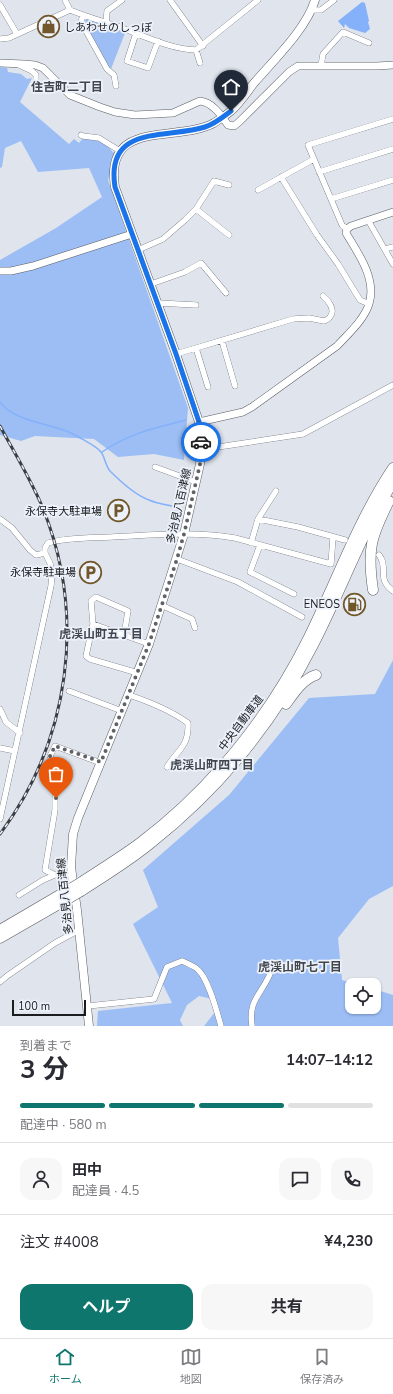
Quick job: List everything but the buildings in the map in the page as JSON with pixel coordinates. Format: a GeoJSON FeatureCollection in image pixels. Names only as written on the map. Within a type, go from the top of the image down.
{"type":"FeatureCollection","features":[{"type":"Feature","properties":{"kind":"highway","name":"中央自動車道"},"geometry":{"type":"LineString","coordinates":[[81,887],[136,846],[177,812],[226,762],[256,724],[276,695],[299,656],[316,623],[358,530],[377,493],[393,468]]}},
{"type":"Feature","properties":{"kind":"highway","name":"中央自動車道"},"geometry":{"type":"LineString","coordinates":[[0,938],[64,897],[134,856],[156,840],[199,801],[231,767],[272,715],[302,667],[324,624],[364,534],[393,482]]}},
{"type":"Feature","properties":{"kind":"highway"},"geometry":{"type":"LineString","coordinates":[[373,590],[370,558],[372,540],[375,530],[393,494]]}},
{"type":"Feature","properties":{"kind":"highway"},"geometry":{"type":"LineString","coordinates":[[231,767],[255,743],[299,687],[310,677],[316,675]]}},
{"type":"Feature","properties":{"kind":"highway","name":"中央自動車道"},"geometry":{"type":"LineString","coordinates":[[0,930],[64,897]]}},
{"type":"Feature","properties":{"kind":"main road"},"geometry":{"type":"LineString","coordinates":[[120,151],[134,140],[146,136],[206,127],[231,111],[292,39],[312,10],[315,0]]}},
{"type":"Feature","properties":{"kind":"main road","name":"多治見八百津線"},"geometry":{"type":"LineString","coordinates":[[89,1026],[79,930],[71,874],[71,846],[73,834],[78,818],[149,644],[184,534],[200,464],[202,446],[199,422],[151,284],[115,187],[113,174],[120,151]]}},
{"type":"Feature","properties":{"kind":"street"},"geometry":{"type":"LineString","coordinates":[[65,0],[70,10],[187,50],[196,50],[203,46],[258,0]]}},
{"type":"Feature","properties":{"kind":"street"},"geometry":{"type":"LineString","coordinates":[[106,22],[106,11],[122,0]]}},
{"type":"Feature","properties":{"kind":"street"},"geometry":{"type":"LineString","coordinates":[[170,0],[203,46]]}},
{"type":"Feature","properties":{"kind":"street"},"geometry":{"type":"LineString","coordinates":[[312,10],[321,10],[334,0]]}},
{"type":"Feature","properties":{"kind":"street"},"geometry":{"type":"LineString","coordinates":[[0,5],[17,34]]}},
{"type":"Feature","properties":{"kind":"street"},"geometry":{"type":"LineString","coordinates":[[0,39],[9,38],[70,10]]}},
{"type":"Feature","properties":{"kind":"street"},"geometry":{"type":"LineString","coordinates":[[83,15],[81,22],[107,70],[114,75],[116,86]]}},
{"type":"Feature","properties":{"kind":"street"},"geometry":{"type":"LineString","coordinates":[[321,66],[323,54],[343,32],[369,43]]}},
{"type":"Feature","properties":{"kind":"street"},"geometry":{"type":"LineString","coordinates":[[136,33],[127,61],[148,68],[158,41]]}},
{"type":"Feature","properties":{"kind":"street"},"geometry":{"type":"LineString","coordinates":[[196,50],[200,63]]}},
{"type":"Feature","properties":{"kind":"street"},"geometry":{"type":"LineString","coordinates":[[0,63],[35,65],[43,68],[70,95],[116,112],[135,115],[173,113],[200,101],[209,104],[228,124],[234,126],[289,72],[298,66],[393,65]]}},
{"type":"Feature","properties":{"kind":"street"},"geometry":{"type":"LineString","coordinates":[[17,64],[35,73],[36,78],[34,87]]}},
{"type":"Feature","properties":{"kind":"street"},"geometry":{"type":"LineString","coordinates":[[347,229],[342,225],[308,145],[393,119]]}},
{"type":"Feature","properties":{"kind":"street"},"geometry":{"type":"LineString","coordinates":[[81,135],[99,138],[120,151]]}},
{"type":"Feature","properties":{"kind":"street"},"geometry":{"type":"LineString","coordinates":[[319,172],[393,149]]}},
{"type":"Feature","properties":{"kind":"street"},"geometry":{"type":"LineString","coordinates":[[258,190],[314,159]]}},
{"type":"Feature","properties":{"kind":"street"},"geometry":{"type":"LineString","coordinates":[[281,177],[360,300],[369,304]]}},
{"type":"Feature","properties":{"kind":"street"},"geometry":{"type":"LineString","coordinates":[[331,199],[393,180]]}},
{"type":"Feature","properties":{"kind":"street"},"geometry":{"type":"LineString","coordinates":[[138,250],[163,239],[196,209],[214,181],[230,185]]}},
{"type":"Feature","properties":{"kind":"street"},"geometry":{"type":"LineString","coordinates":[[196,209],[228,235]]}},
{"type":"Feature","properties":{"kind":"street"},"geometry":{"type":"LineString","coordinates":[[199,422],[243,412],[337,346],[358,322],[369,304],[370,296],[369,278],[346,233],[347,229],[349,226],[393,212]]}},
{"type":"Feature","properties":{"kind":"street"},"geometry":{"type":"LineString","coordinates":[[368,220],[393,264]]}},
{"type":"Feature","properties":{"kind":"street"},"geometry":{"type":"LineString","coordinates":[[0,271],[28,268],[132,234]]}},
{"type":"Feature","properties":{"kind":"street"},"geometry":{"type":"LineString","coordinates":[[385,249],[393,247]]}},
{"type":"Feature","properties":{"kind":"street"},"geometry":{"type":"LineString","coordinates":[[151,284],[185,272],[201,263],[226,293]]}},
{"type":"Feature","properties":{"kind":"street"},"geometry":{"type":"LineString","coordinates":[[176,354],[293,319],[309,318],[324,321],[330,317],[332,312],[329,301],[323,296]]}},
{"type":"Feature","properties":{"kind":"street"},"geometry":{"type":"LineString","coordinates":[[158,304],[196,305]]}},
{"type":"Feature","properties":{"kind":"street"},"geometry":{"type":"LineString","coordinates":[[222,341],[235,386]]}},
{"type":"Feature","properties":{"kind":"street"},"geometry":{"type":"LineString","coordinates":[[196,348],[208,387]]}},
{"type":"Feature","properties":{"kind":"street"},"geometry":{"type":"LineString","coordinates":[[202,446],[225,446],[304,434],[393,384]]}},
{"type":"Feature","properties":{"kind":"street"},"geometry":{"type":"LineString","coordinates":[[155,467],[196,482]]}},
{"type":"Feature","properties":{"kind":"street"},"geometry":{"type":"LineString","coordinates":[[251,542],[258,519],[276,491]]}},
{"type":"Feature","properties":{"kind":"street"},"geometry":{"type":"LineString","coordinates":[[0,519],[12,528],[36,555],[45,553]]}},
{"type":"Feature","properties":{"kind":"street"},"geometry":{"type":"LineString","coordinates":[[258,519],[298,527],[345,540]]}},
{"type":"Feature","properties":{"kind":"street"},"geometry":{"type":"LineString","coordinates":[[0,819],[20,732],[32,670],[52,586],[50,563],[45,553],[45,548],[48,543],[78,539],[184,534],[220,536],[251,542],[331,564],[333,537]]}},
{"type":"Feature","properties":{"kind":"street"},"geometry":{"type":"LineString","coordinates":[[260,545],[250,572],[294,594]]}},
{"type":"Feature","properties":{"kind":"street"},"geometry":{"type":"LineString","coordinates":[[379,556],[383,560],[383,578],[386,586],[393,591]]}},
{"type":"Feature","properties":{"kind":"street"},"geometry":{"type":"LineString","coordinates":[[177,559],[238,582],[302,617]]}},
{"type":"Feature","properties":{"kind":"street"},"geometry":{"type":"LineString","coordinates":[[124,635],[128,611],[96,597],[91,601],[93,624],[86,656],[90,659],[138,673]]}},
{"type":"Feature","properties":{"kind":"street"},"geometry":{"type":"LineString","coordinates":[[161,605],[192,619],[195,628]]}},
{"type":"Feature","properties":{"kind":"street"},"geometry":{"type":"LineString","coordinates":[[93,624],[149,644]]}},
{"type":"Feature","properties":{"kind":"street"},"geometry":{"type":"LineString","coordinates":[[69,691],[122,711]]}},
{"type":"Feature","properties":{"kind":"street"},"geometry":{"type":"LineString","coordinates":[[129,694],[159,706],[188,723],[188,735],[182,748],[167,767]]}},
{"type":"Feature","properties":{"kind":"street"},"geometry":{"type":"LineString","coordinates":[[0,709],[6,722],[20,732]]}},
{"type":"Feature","properties":{"kind":"street"},"geometry":{"type":"LineString","coordinates":[[56,875],[46,870],[55,810],[55,765],[50,756],[55,746],[101,762]]}},
{"type":"Feature","properties":{"kind":"street"},"geometry":{"type":"LineString","coordinates":[[0,748],[15,751]]}},
{"type":"Feature","properties":{"kind":"street"},"geometry":{"type":"LineString","coordinates":[[19,895],[43,880],[56,875],[71,874]]}},
{"type":"Feature","properties":{"kind":"street"},"geometry":{"type":"LineString","coordinates":[[0,982],[55,943],[79,930]]}},
{"type":"Feature","properties":{"kind":"street"},"geometry":{"type":"LineString","coordinates":[[88,1006],[154,999],[167,967],[182,961],[197,968],[204,979],[211,992],[221,1026]]}},
{"type":"Feature","properties":{"kind":"street"},"geometry":{"type":"LineString","coordinates":[[252,1026],[251,1009],[270,974]]}},
{"type":"Feature","properties":{"kind":"shaded area"},"geometry":{"type":"Polygon","coordinates":[[[362,2],[365,3],[370,29],[365,33],[349,28],[345,24],[344,28],[338,21],[362,2]]]}},
{"type":"Feature","properties":{"kind":"shaded area"},"geometry":{"type":"Polygon","coordinates":[[[87,19],[125,33],[111,69],[108,68],[84,21],[87,19]]]}},
{"type":"Feature","properties":{"kind":"shaded area"},"geometry":{"type":"Polygon","coordinates":[[[0,67],[7,68],[8,72],[21,74],[27,79],[32,78],[20,102],[69,144],[74,139],[79,143],[83,138],[94,140],[107,146],[115,154],[108,180],[188,408],[184,460],[154,454],[118,457],[94,439],[35,436],[21,441],[0,435],[0,260],[56,228],[102,197],[89,168],[38,172],[21,141],[5,148],[2,167],[0,168],[0,67]]]}},
{"type":"Feature","properties":{"kind":"shaded area"},"geometry":{"type":"Polygon","coordinates":[[[393,660],[393,886],[369,899],[338,938],[342,980],[345,981],[345,1014],[381,1014],[381,991],[393,995],[393,1026],[204,1026],[215,1012],[212,999],[199,996],[187,1005],[180,1020],[183,1026],[97,1026],[98,1011],[172,1003],[133,924],[158,907],[143,870],[229,795],[309,698],[375,694],[393,660]]]}},
{"type":"Feature","properties":{"kind":"waterway"},"geometry":{"type":"LineString","coordinates":[[0,402],[7,409],[25,419],[66,431],[96,447],[101,452],[110,471],[133,492],[152,501],[176,507]]}},
{"type":"Feature","properties":{"kind":"waterway"},"geometry":{"type":"LineString","coordinates":[[102,452],[112,445],[132,436],[186,420]]}},
{"type":"Feature","properties":{"kind":"railway"},"geometry":{"type":"LineString","coordinates":[[0,426],[42,506],[56,548],[64,590],[67,633],[64,676],[56,718],[42,759],[24,797],[0,834]]}},
{"type":"Feature","properties":{"kind":"way so far"},"geometry":{"type":"LineString","coordinates":[[56,798],[55,765],[50,756],[55,746],[101,762],[138,673],[149,644],[184,534],[200,464],[201,442]]}},
{"type":"Feature","properties":{"kind":"place","name":"しあわせのしっぽ"},"geometry":{"type":"Point","coordinates":[48,27]}},
{"type":"Feature","properties":{"kind":"place","name":"永保寺大駐車場"},"geometry":{"type":"Point","coordinates":[118,511]}},
{"type":"Feature","properties":{"kind":"place","name":"永保寺駐車場"},"geometry":{"type":"Point","coordinates":[91,572]}},
{"type":"Feature","properties":{"kind":"place","name":"ENEOS"},"geometry":{"type":"Point","coordinates":[355,604]}},
{"type":"Feature","properties":{"kind":"district","name":"住吉町二丁目"},"geometry":{"type":"Point","coordinates":[67,87]}},
{"type":"Feature","properties":{"kind":"district","name":"虎渓山町五丁目"},"geometry":{"type":"Point","coordinates":[101,634]}},
{"type":"Feature","properties":{"kind":"district","name":"虎渓山町四丁目"},"geometry":{"type":"Point","coordinates":[212,765]}},
{"type":"Feature","properties":{"kind":"district","name":"虎渓山町七丁目"},"geometry":{"type":"Point","coordinates":[300,967]}},
{"type":"Feature","properties":{"kind":"route"},"geometry":{"type":"LineString","coordinates":[[201,442],[199,422],[176,354],[115,187],[113,174],[120,151],[134,140],[146,136],[206,127],[231,111]]}}]}
